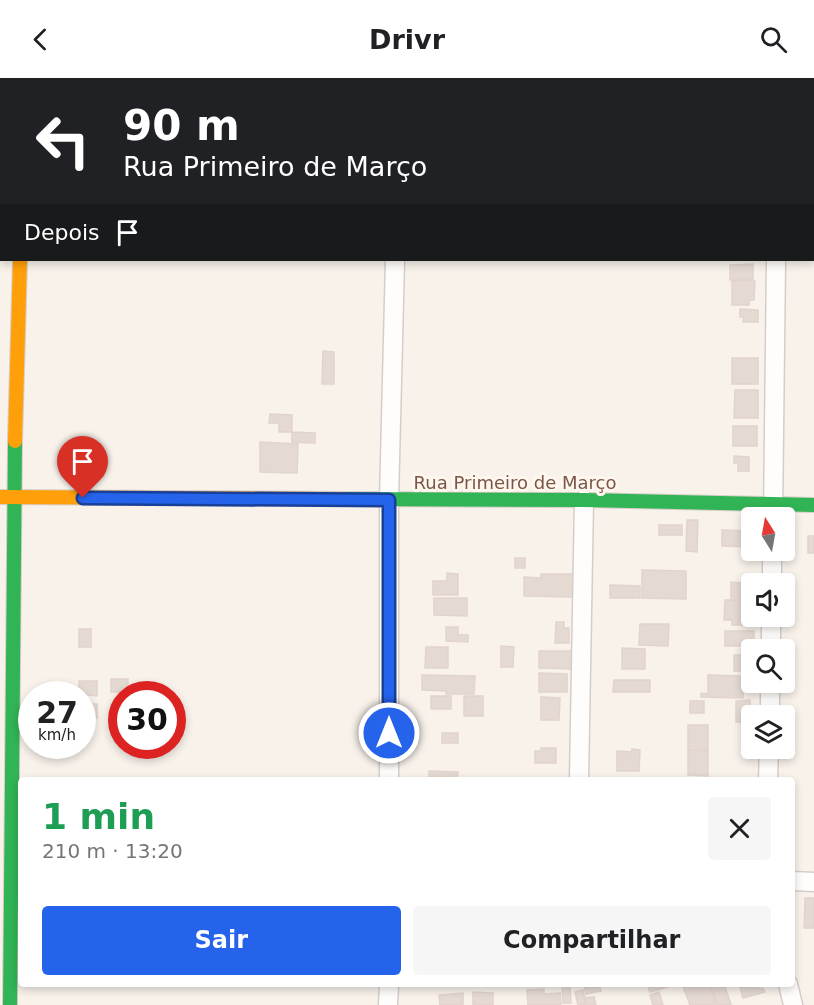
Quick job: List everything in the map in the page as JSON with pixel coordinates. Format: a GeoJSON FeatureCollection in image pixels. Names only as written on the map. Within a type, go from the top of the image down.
{"type":"FeatureCollection","features":[{"type":"Feature","properties":{"kind":"street"},"geometry":{"type":"LineString","coordinates":[[10,1005],[6,497],[20,261]]}},
{"type":"Feature","properties":{"kind":"street"},"geometry":{"type":"LineString","coordinates":[[389,777],[389,500],[395,261]]}},
{"type":"Feature","properties":{"kind":"street"},"geometry":{"type":"LineString","coordinates":[[773,507],[776,261]]}},
{"type":"Feature","properties":{"kind":"street","name":"Rua Primeiro de Março"},"geometry":{"type":"LineString","coordinates":[[6,497],[584,500],[741,509]]}},
{"type":"Feature","properties":{"kind":"street"},"geometry":{"type":"LineString","coordinates":[[579,777],[584,500]]}},
{"type":"Feature","properties":{"kind":"street","name":"Rua Primeiro de Março"},"geometry":{"type":"LineString","coordinates":[[795,508],[814,505]]}},
{"type":"Feature","properties":{"kind":"street"},"geometry":{"type":"LineString","coordinates":[[768,777],[769,759]]}},
{"type":"Feature","properties":{"kind":"street"},"geometry":{"type":"LineString","coordinates":[[795,881],[814,882]]}},
{"type":"Feature","properties":{"kind":"street"},"geometry":{"type":"LineString","coordinates":[[388,1005],[389,987]]}},
{"type":"Feature","properties":{"kind":"street"},"geometry":{"type":"LineString","coordinates":[[789,987],[793,1005]]}},
{"type":"Feature","properties":{"kind":"building"},"geometry":{"type":"Polygon","coordinates":[[[753,264],[753,280],[730,280],[730,265],[753,264]]]}},
{"type":"Feature","properties":{"kind":"building"},"geometry":{"type":"Polygon","coordinates":[[[732,281],[755,281],[754,300],[749,300],[749,305],[732,305],[732,281]]]}},
{"type":"Feature","properties":{"kind":"building"},"geometry":{"type":"Polygon","coordinates":[[[740,309],[758,310],[758,322],[743,322],[744,317],[740,317],[740,309]]]}},
{"type":"Feature","properties":{"kind":"building"},"geometry":{"type":"Polygon","coordinates":[[[323,351],[334,352],[334,384],[322,384],[323,351]]]}},
{"type":"Feature","properties":{"kind":"building"},"geometry":{"type":"Polygon","coordinates":[[[732,358],[758,358],[758,384],[732,384],[732,358]]]}},
{"type":"Feature","properties":{"kind":"building"},"geometry":{"type":"Polygon","coordinates":[[[735,390],[758,390],[758,418],[734,418],[735,390]]]}},
{"type":"Feature","properties":{"kind":"building"},"geometry":{"type":"Polygon","coordinates":[[[270,414],[292,415],[292,432],[279,432],[279,423],[269,423],[270,414]]]}},
{"type":"Feature","properties":{"kind":"building"},"geometry":{"type":"Polygon","coordinates":[[[733,426],[757,426],[757,446],[733,446],[733,426]]]}},
{"type":"Feature","properties":{"kind":"building"},"geometry":{"type":"Polygon","coordinates":[[[292,432],[315,433],[315,443],[292,442],[292,432]]]}},
{"type":"Feature","properties":{"kind":"building"},"geometry":{"type":"Polygon","coordinates":[[[260,442],[298,444],[297,473],[260,472],[260,442]]]}},
{"type":"Feature","properties":{"kind":"building"},"geometry":{"type":"Polygon","coordinates":[[[734,456],[749,457],[749,471],[738,471],[738,463],[734,463],[734,456]]]}},
{"type":"Feature","properties":{"kind":"building"},"geometry":{"type":"Polygon","coordinates":[[[687,520],[698,520],[697,552],[686,551],[687,520]]]}},
{"type":"Feature","properties":{"kind":"building"},"geometry":{"type":"Polygon","coordinates":[[[659,525],[682,525],[682,535],[659,535],[659,525]]]}},
{"type":"Feature","properties":{"kind":"building"},"geometry":{"type":"Polygon","coordinates":[[[722,530],[741,531],[741,547],[722,546],[722,530]]]}},
{"type":"Feature","properties":{"kind":"building"},"geometry":{"type":"Polygon","coordinates":[[[808,536],[814,536],[814,553],[808,553],[808,536]]]}},
{"type":"Feature","properties":{"kind":"building"},"geometry":{"type":"Polygon","coordinates":[[[515,558],[525,558],[525,568],[515,568],[515,558]]]}},
{"type":"Feature","properties":{"kind":"building"},"geometry":{"type":"Polygon","coordinates":[[[642,570],[686,571],[686,599],[642,598],[642,570]]]}},
{"type":"Feature","properties":{"kind":"building"},"geometry":{"type":"Polygon","coordinates":[[[447,573],[458,574],[458,595],[433,595],[433,581],[447,581],[447,573]]]}},
{"type":"Feature","properties":{"kind":"building"},"geometry":{"type":"Polygon","coordinates":[[[541,574],[574,574],[573,597],[524,596],[524,577],[541,578],[541,574]]]}},
{"type":"Feature","properties":{"kind":"building"},"geometry":{"type":"Polygon","coordinates":[[[731,582],[741,583],[741,600],[731,600],[731,582]]]}},
{"type":"Feature","properties":{"kind":"building"},"geometry":{"type":"Polygon","coordinates":[[[610,585],[640,586],[640,598],[610,598],[610,585]]]}},
{"type":"Feature","properties":{"kind":"building"},"geometry":{"type":"Polygon","coordinates":[[[434,598],[467,598],[467,616],[434,615],[434,598]]]}},
{"type":"Feature","properties":{"kind":"building"},"geometry":{"type":"Polygon","coordinates":[[[725,600],[741,600],[741,625],[732,625],[732,620],[724,620],[725,600]]]}},
{"type":"Feature","properties":{"kind":"building"},"geometry":{"type":"Polygon","coordinates":[[[556,622],[564,622],[564,628],[569,628],[569,643],[555,643],[556,622]]]}},
{"type":"Feature","properties":{"kind":"building"},"geometry":{"type":"Polygon","coordinates":[[[640,624],[669,624],[668,646],[639,645],[640,624]]]}},
{"type":"Feature","properties":{"kind":"building"},"geometry":{"type":"Polygon","coordinates":[[[446,627],[458,627],[458,635],[468,635],[468,642],[446,641],[446,627]]]}},
{"type":"Feature","properties":{"kind":"building"},"geometry":{"type":"Polygon","coordinates":[[[79,629],[91,629],[91,647],[79,647],[79,629]]]}},
{"type":"Feature","properties":{"kind":"building"},"geometry":{"type":"Polygon","coordinates":[[[725,631],[754,631],[754,639],[741,639],[741,646],[725,646],[725,631]]]}},
{"type":"Feature","properties":{"kind":"building"},"geometry":{"type":"Polygon","coordinates":[[[501,646],[514,647],[513,667],[501,667],[501,646]]]}},
{"type":"Feature","properties":{"kind":"building"},"geometry":{"type":"Polygon","coordinates":[[[426,647],[448,647],[448,668],[425,668],[426,647]]]}},
{"type":"Feature","properties":{"kind":"building"},"geometry":{"type":"Polygon","coordinates":[[[622,648],[645,649],[645,669],[622,669],[622,648]]]}},
{"type":"Feature","properties":{"kind":"building"},"geometry":{"type":"Polygon","coordinates":[[[539,651],[572,651],[572,669],[539,668],[539,651]]]}},
{"type":"Feature","properties":{"kind":"building"},"geometry":{"type":"Polygon","coordinates":[[[734,655],[741,655],[741,671],[734,671],[734,655]]]}},
{"type":"Feature","properties":{"kind":"building"},"geometry":{"type":"Polygon","coordinates":[[[539,673],[567,674],[567,692],[539,692],[539,673]]]}},
{"type":"Feature","properties":{"kind":"building"},"geometry":{"type":"Polygon","coordinates":[[[422,675],[475,676],[474,694],[446,694],[446,691],[422,690],[422,675]]]}},
{"type":"Feature","properties":{"kind":"building"},"geometry":{"type":"Polygon","coordinates":[[[708,675],[741,676],[743,698],[701,697],[701,693],[708,694],[708,675]]]}},
{"type":"Feature","properties":{"kind":"building"},"geometry":{"type":"Polygon","coordinates":[[[111,679],[128,679],[128,681],[111,681],[111,679]]]}},
{"type":"Feature","properties":{"kind":"building"},"geometry":{"type":"Polygon","coordinates":[[[614,680],[650,680],[650,692],[613,692],[614,680]]]}},
{"type":"Feature","properties":{"kind":"building"},"geometry":{"type":"Polygon","coordinates":[[[431,696],[451,696],[451,709],[431,709],[431,696]]]}},
{"type":"Feature","properties":{"kind":"building"},"geometry":{"type":"Polygon","coordinates":[[[464,696],[483,696],[483,716],[464,716],[464,696]]]}},
{"type":"Feature","properties":{"kind":"building"},"geometry":{"type":"Polygon","coordinates":[[[541,697],[560,698],[559,720],[541,720],[541,697]]]}},
{"type":"Feature","properties":{"kind":"building"},"geometry":{"type":"Polygon","coordinates":[[[750,700],[750,705],[741,705],[741,722],[736,722],[736,701],[750,700]]]}},
{"type":"Feature","properties":{"kind":"building"},"geometry":{"type":"Polygon","coordinates":[[[690,701],[704,701],[704,713],[690,713],[690,701]]]}},
{"type":"Feature","properties":{"kind":"building"},"geometry":{"type":"Polygon","coordinates":[[[688,725],[708,725],[708,751],[688,750],[688,725]]]}},
{"type":"Feature","properties":{"kind":"building"},"geometry":{"type":"Polygon","coordinates":[[[442,733],[458,733],[458,743],[442,743],[442,733]]]}},
{"type":"Feature","properties":{"kind":"building"},"geometry":{"type":"Polygon","coordinates":[[[541,748],[556,748],[556,763],[535,763],[535,751],[541,751],[541,748]]]}},
{"type":"Feature","properties":{"kind":"building"},"geometry":{"type":"Polygon","coordinates":[[[632,749],[640,750],[639,771],[617,771],[617,751],[632,752],[632,749]]]}},
{"type":"Feature","properties":{"kind":"building"},"geometry":{"type":"Polygon","coordinates":[[[688,750],[708,751],[708,776],[688,775],[688,750]]]}},
{"type":"Feature","properties":{"kind":"building"},"geometry":{"type":"Polygon","coordinates":[[[429,771],[458,772],[457,777],[429,777],[429,771]]]}},
{"type":"Feature","properties":{"kind":"building"},"geometry":{"type":"Polygon","coordinates":[[[805,898],[814,898],[814,928],[804,928],[805,898]]]}},
{"type":"Feature","properties":{"kind":"building"},"geometry":{"type":"Polygon","coordinates":[[[585,987],[600,987],[601,991],[586,994],[585,987]]]}},
{"type":"Feature","properties":{"kind":"building"},"geometry":{"type":"Polygon","coordinates":[[[648,987],[668,987],[650,992],[648,987]]]}},
{"type":"Feature","properties":{"kind":"building"},"geometry":{"type":"Polygon","coordinates":[[[683,987],[710,987],[716,1004],[690,1005],[683,987]]]}},
{"type":"Feature","properties":{"kind":"building"},"geometry":{"type":"Polygon","coordinates":[[[711,987],[725,987],[731,1004],[718,1005],[711,987]]]}},
{"type":"Feature","properties":{"kind":"building"},"geometry":{"type":"Polygon","coordinates":[[[740,987],[759,987],[759,989],[763,988],[765,992],[743,998],[740,987]]]}},
{"type":"Feature","properties":{"kind":"building"},"geometry":{"type":"Polygon","coordinates":[[[562,988],[570,988],[571,1003],[563,1003],[562,988]]]}},
{"type":"Feature","properties":{"kind":"building"},"geometry":{"type":"Polygon","coordinates":[[[544,989],[544,994],[560,993],[561,1005],[528,1005],[527,990],[544,989]]]}},
{"type":"Feature","properties":{"kind":"building"},"geometry":{"type":"Polygon","coordinates":[[[583,990],[586,1005],[578,1005],[575,992],[583,990]]]}},
{"type":"Feature","properties":{"kind":"building"},"geometry":{"type":"Polygon","coordinates":[[[473,992],[493,993],[493,1005],[473,1005],[473,992]]]}},
{"type":"Feature","properties":{"kind":"building"},"geometry":{"type":"Polygon","coordinates":[[[659,992],[663,1005],[653,1005],[650,995],[659,992]]]}},
{"type":"Feature","properties":{"kind":"building"},"geometry":{"type":"Polygon","coordinates":[[[463,993],[463,1005],[440,1005],[439,995],[463,993]]]}},
{"type":"Feature","properties":{"kind":"building"},"geometry":{"type":"Polygon","coordinates":[[[594,997],[596,1005],[586,1005],[584,998],[594,997]]]}},
{"type":"Feature","properties":{"kind":"traffic: fast"},"geometry":{"type":"LineString","coordinates":[[10,1005],[15,441]]}},
{"type":"Feature","properties":{"kind":"traffic: fast"},"geometry":{"type":"LineString","coordinates":[[342,499],[584,500],[814,505]]}},
{"type":"Feature","properties":{"kind":"traffic: slow"},"geometry":{"type":"LineString","coordinates":[[15,441],[20,261]]}},
{"type":"Feature","properties":{"kind":"traffic: slow"},"geometry":{"type":"LineString","coordinates":[[0,497],[342,499]]}},
{"type":"Feature","properties":{"kind":"route"},"geometry":{"type":"LineString","coordinates":[[83,498],[389,500],[389,733]]}}]}
